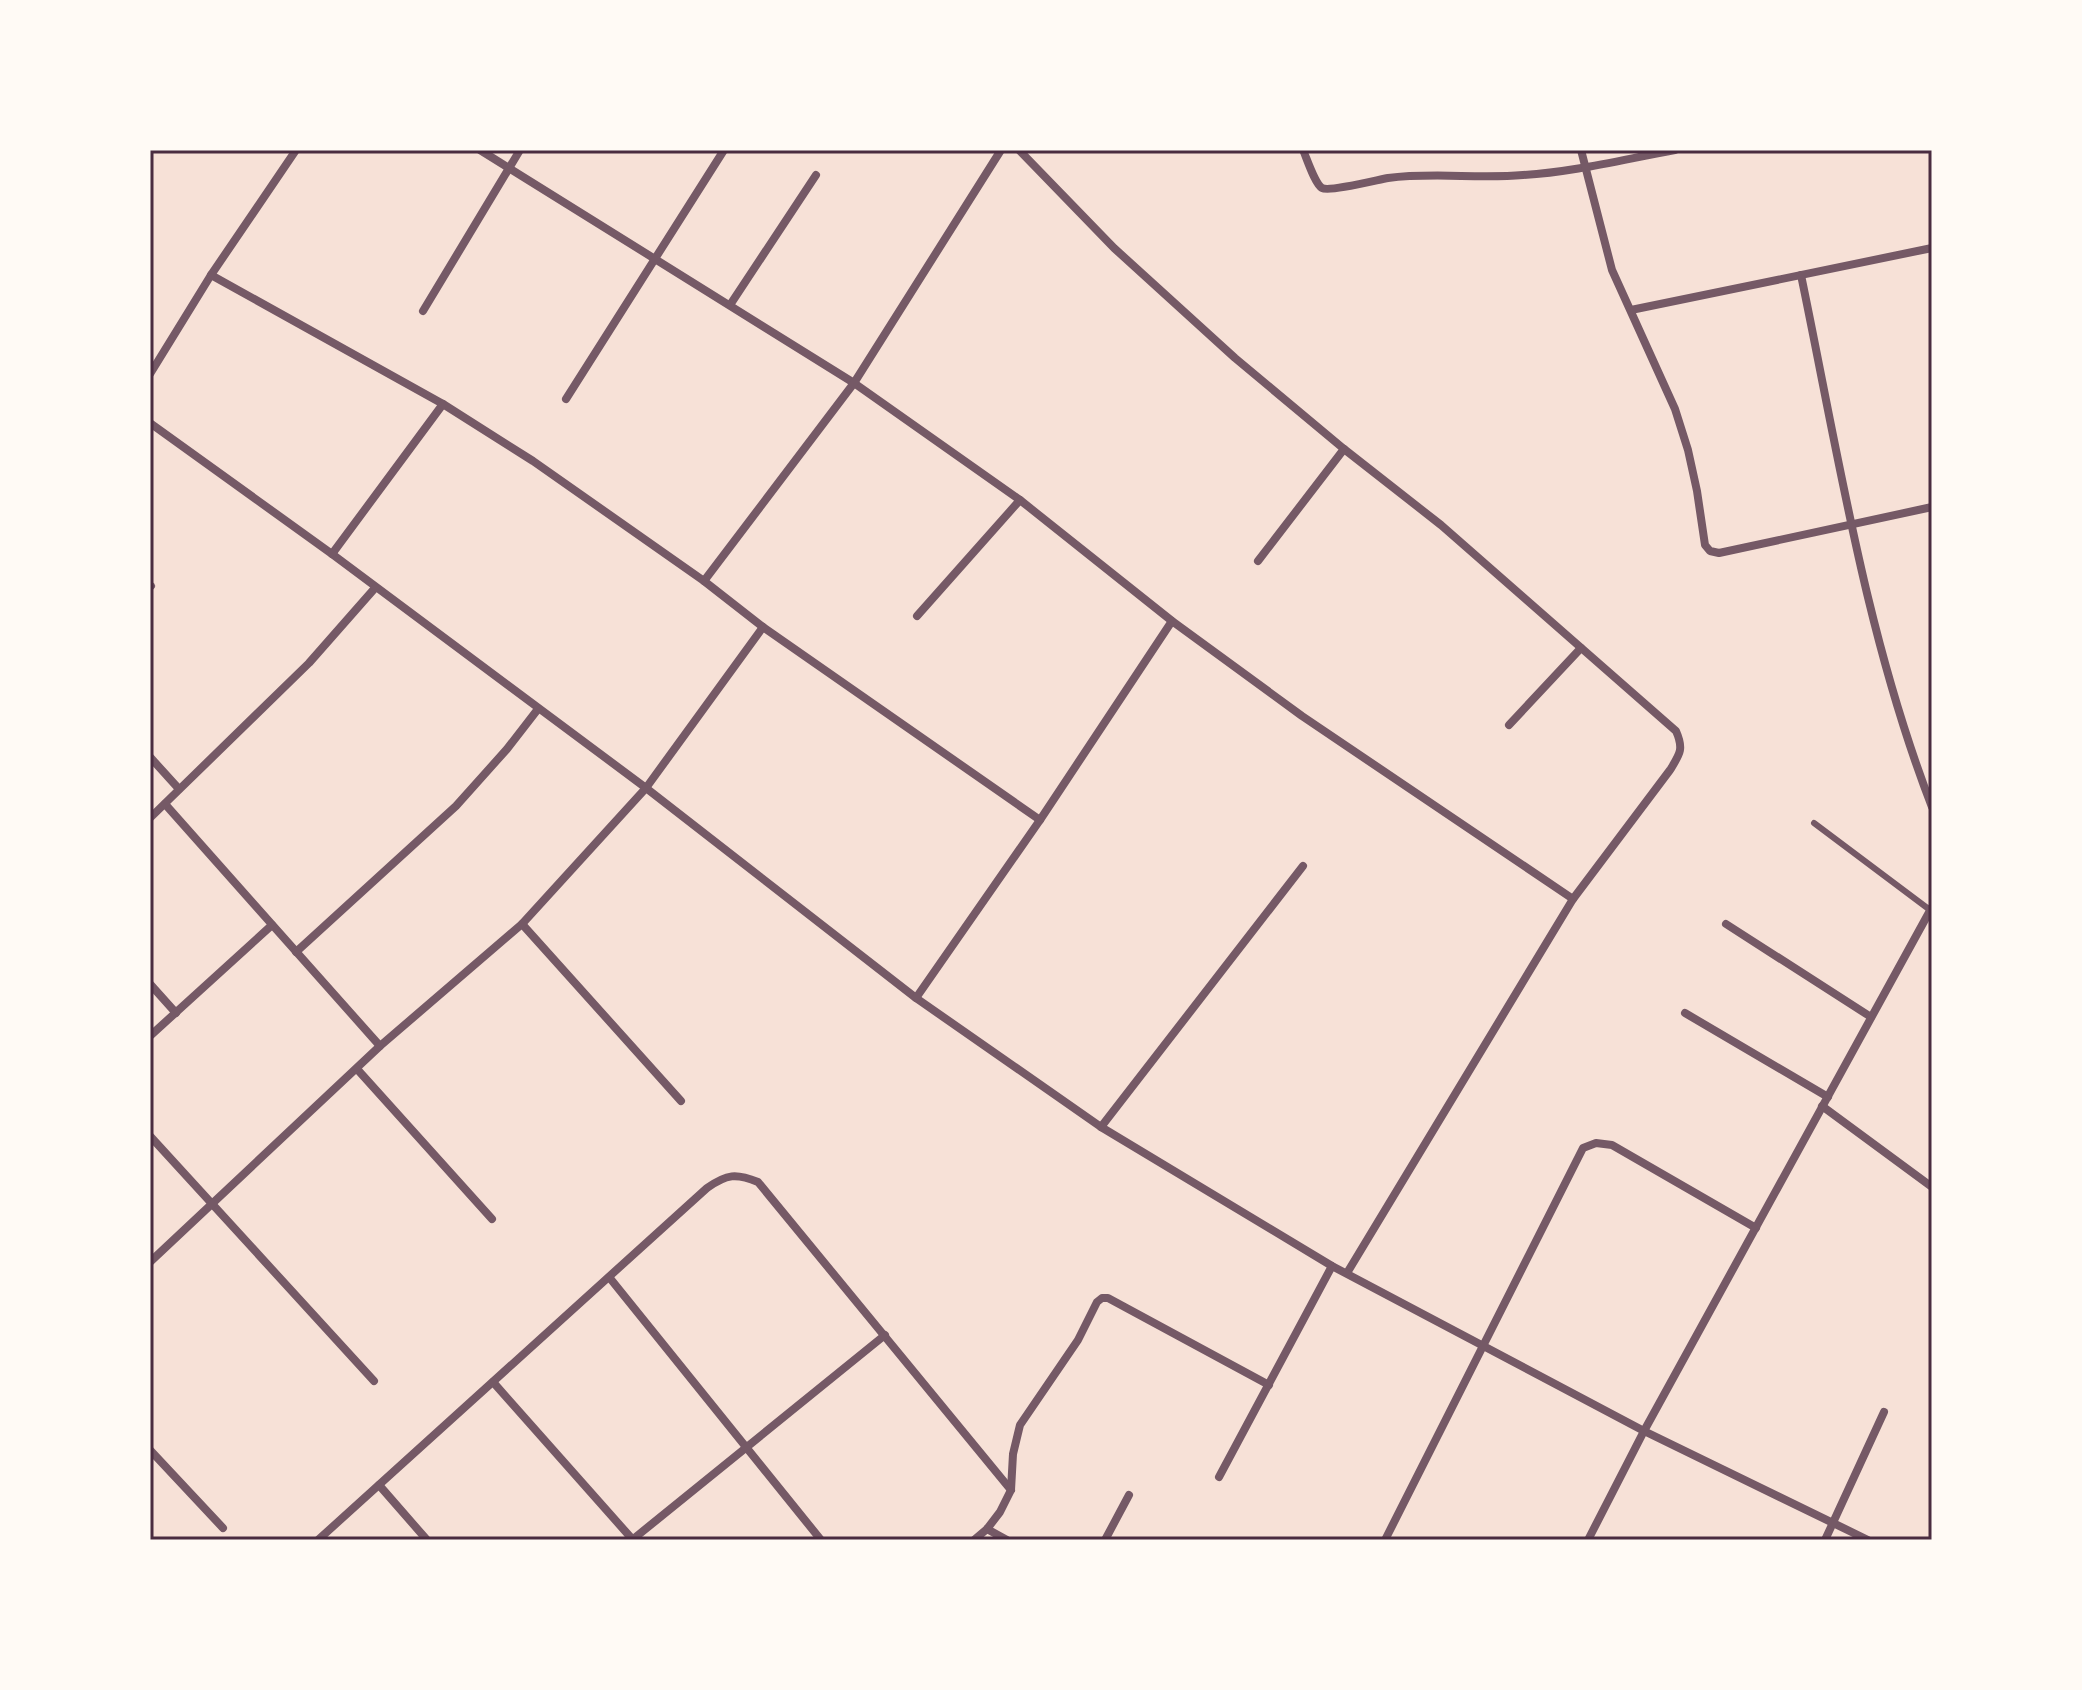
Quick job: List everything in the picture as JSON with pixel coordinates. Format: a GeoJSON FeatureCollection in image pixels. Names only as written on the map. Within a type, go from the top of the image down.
{"type":"FeatureCollection","features":[{"type":"Feature","properties":{"kind":"street"},"geometry":{"type":"LineString","coordinates":[[150,374],[211,275],[296,150]]}},
{"type":"Feature","properties":{"kind":"street"},"geometry":{"type":"LineString","coordinates":[[480,150],[854,383],[1020,500],[1172,621],[1302,716],[1573,899]]}},
{"type":"Feature","properties":{"kind":"street"},"geometry":{"type":"LineString","coordinates":[[423,311],[520,150]]}},
{"type":"Feature","properties":{"kind":"street"},"geometry":{"type":"LineString","coordinates":[[566,399],[724,150]]}},
{"type":"Feature","properties":{"kind":"street"},"geometry":{"type":"LineString","coordinates":[[704,581],[854,383],[1001,150]]}},
{"type":"Feature","properties":{"kind":"street"},"geometry":{"type":"LineString","coordinates":[[1019,150],[1114,248],[1235,358],[1441,525],[1676,731],[1681,743],[1679,755],[1670,770],[1573,899],[1347,1273]]}},
{"type":"Feature","properties":{"kind":"street"},"geometry":{"type":"LineString","coordinates":[[1303,150],[1318,184],[1322,189],[1330,190],[1356,183],[1426,175],[1526,175],[1675,150]]}},
{"type":"Feature","properties":{"kind":"street"},"geometry":{"type":"LineString","coordinates":[[1581,150],[1612,270],[1675,409],[1688,450],[1705,545],[1710,551],[1719,553],[1932,507]]}},
{"type":"Feature","properties":{"kind":"street"},"geometry":{"type":"LineString","coordinates":[[730,305],[816,175]]}},
{"type":"Feature","properties":{"kind":"street"},"geometry":{"type":"LineString","coordinates":[[1631,310],[1932,248]]}},
{"type":"Feature","properties":{"kind":"street"},"geometry":{"type":"LineString","coordinates":[[211,275],[443,404],[533,461],[704,581],[763,627],[1040,820]]}},
{"type":"Feature","properties":{"kind":"street"},"geometry":{"type":"LineString","coordinates":[[1801,275],[1873,625],[1932,807]]}},
{"type":"Feature","properties":{"kind":"street"},"geometry":{"type":"LineString","coordinates":[[332,554],[443,404]]}},
{"type":"Feature","properties":{"kind":"street"},"geometry":{"type":"LineString","coordinates":[[150,423],[646,788],[916,998],[1101,1127],[1332,1266],[1644,1431],[1868,1540]]}},
{"type":"Feature","properties":{"kind":"street"},"geometry":{"type":"LineString","coordinates":[[1258,561],[1344,449]]}},
{"type":"Feature","properties":{"kind":"street"},"geometry":{"type":"LineString","coordinates":[[917,616],[1020,500]]}},
{"type":"Feature","properties":{"kind":"street"},"geometry":{"type":"LineString","coordinates":[[150,818],[309,663],[375,588]]}},
{"type":"Feature","properties":{"kind":"street"},"geometry":{"type":"LineString","coordinates":[[916,998],[1040,820],[1172,621]]}},
{"type":"Feature","properties":{"kind":"street"},"geometry":{"type":"LineString","coordinates":[[150,1262],[380,1046],[522,924],[646,788],[763,627]]}},
{"type":"Feature","properties":{"kind":"street"},"geometry":{"type":"LineString","coordinates":[[1509,725],[1581,648]]}},
{"type":"Feature","properties":{"kind":"street"},"geometry":{"type":"LineString","coordinates":[[296,952],[456,806],[538,709]]}},
{"type":"Feature","properties":{"kind":"street"},"geometry":{"type":"LineString","coordinates":[[150,757],[179,789]]}},
{"type":"Feature","properties":{"kind":"street"},"geometry":{"type":"LineString","coordinates":[[165,804],[380,1046]]}},
{"type":"Feature","properties":{"kind":"street"},"geometry":{"type":"LineString","coordinates":[[1101,1127],[1303,866]]}},
{"type":"Feature","properties":{"kind":"street"},"geometry":{"type":"LineString","coordinates":[[1588,1540],[1644,1431],[1931,908]]}},
{"type":"Feature","properties":{"kind":"street"},"geometry":{"type":"LineString","coordinates":[[522,924],[681,1101]]}},
{"type":"Feature","properties":{"kind":"street"},"geometry":{"type":"LineString","coordinates":[[1726,924],[1871,1017]]}},
{"type":"Feature","properties":{"kind":"street"},"geometry":{"type":"LineString","coordinates":[[150,1036],[272,925]]}},
{"type":"Feature","properties":{"kind":"street"},"geometry":{"type":"LineString","coordinates":[[150,984],[176,1013]]}},
{"type":"Feature","properties":{"kind":"street"},"geometry":{"type":"LineString","coordinates":[[1685,1013],[1828,1097]]}},
{"type":"Feature","properties":{"kind":"street"},"geometry":{"type":"LineString","coordinates":[[357,1069],[492,1219]]}},
{"type":"Feature","properties":{"kind":"street"},"geometry":{"type":"LineString","coordinates":[[1822,1106],[1932,1187]]}},
{"type":"Feature","properties":{"kind":"street"},"geometry":{"type":"LineString","coordinates":[[150,1136],[374,1381]]}},
{"type":"Feature","properties":{"kind":"street"},"geometry":{"type":"LineString","coordinates":[[1385,1540],[1583,1148],[1596,1143],[1612,1145],[1756,1228]]}},
{"type":"Feature","properties":{"kind":"street"},"geometry":{"type":"LineString","coordinates":[[318,1540],[707,1188],[723,1177],[741,1176],[758,1182],[1011,1490]]}},
{"type":"Feature","properties":{"kind":"street"},"geometry":{"type":"LineString","coordinates":[[1219,1477],[1332,1266]]}},
{"type":"Feature","properties":{"kind":"street"},"geometry":{"type":"LineString","coordinates":[[609,1277],[821,1540]]}},
{"type":"Feature","properties":{"kind":"street"},"geometry":{"type":"LineString","coordinates":[[974,1540],[1000,1512],[1011,1490],[1013,1454],[1020,1425],[1078,1340],[1102,1298],[1108,1298],[1269,1385]]}},
{"type":"Feature","properties":{"kind":"street"},"geometry":{"type":"LineString","coordinates":[[493,1382],[632,1540],[885,1335]]}},
{"type":"Feature","properties":{"kind":"street"},"geometry":{"type":"LineString","coordinates":[[1825,1540],[1884,1412]]}},
{"type":"Feature","properties":{"kind":"street"},"geometry":{"type":"LineString","coordinates":[[151,1453],[223,1528]]}},
{"type":"Feature","properties":{"kind":"street"},"geometry":{"type":"LineString","coordinates":[[379,1485],[427,1540]]}},
{"type":"Feature","properties":{"kind":"street"},"geometry":{"type":"LineString","coordinates":[[1105,1540],[1129,1495]]}},
{"type":"Feature","properties":{"kind":"street"},"geometry":{"type":"LineString","coordinates":[[987,1529],[1007,1540]]}},
{"type":"Feature","properties":{"kind":"lane"},"geometry":{"type":"LineString","coordinates":[[1814,823],[1931,908]]}}]}
